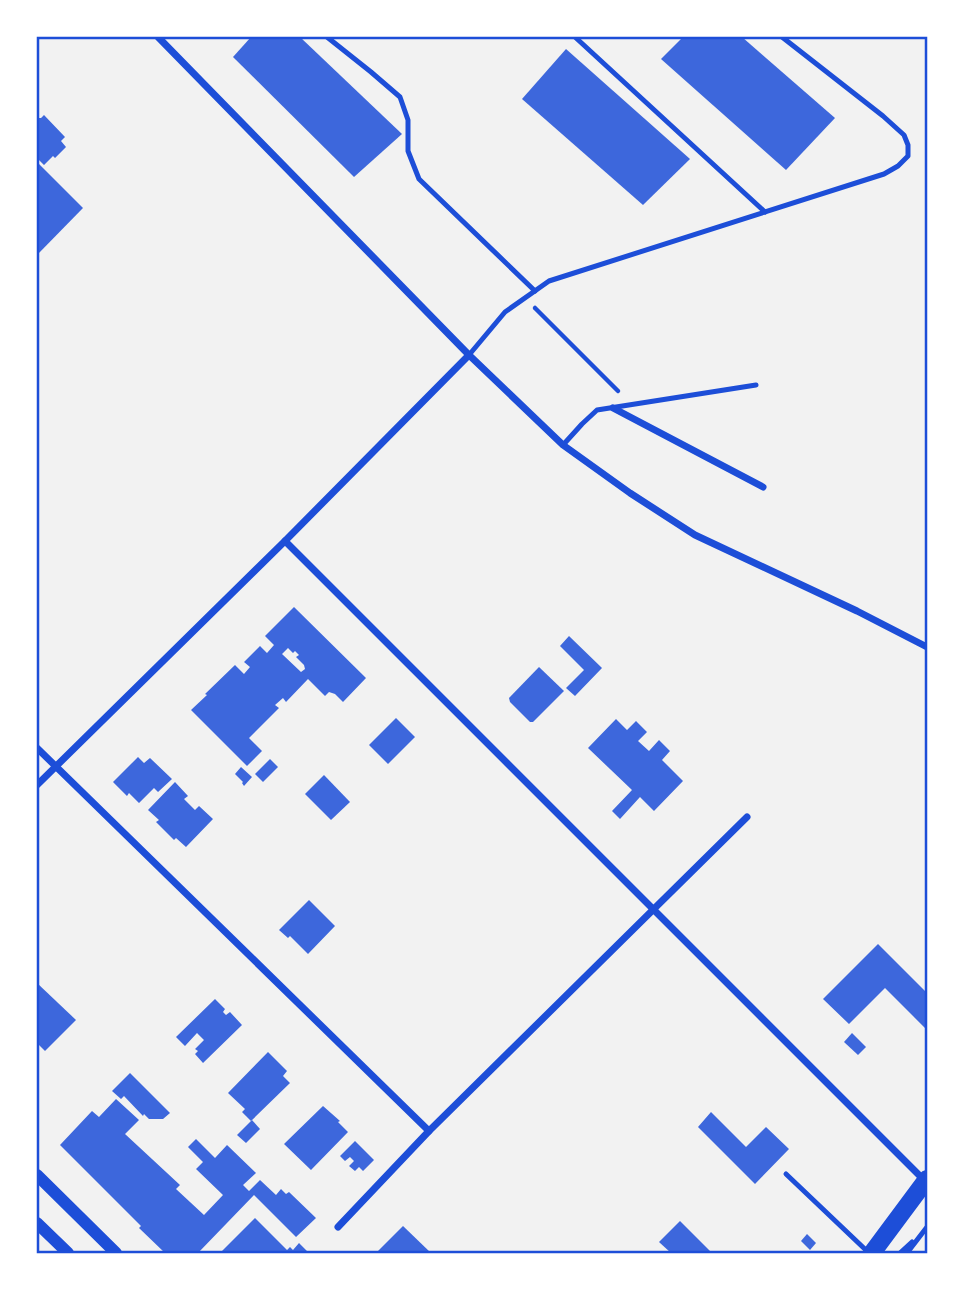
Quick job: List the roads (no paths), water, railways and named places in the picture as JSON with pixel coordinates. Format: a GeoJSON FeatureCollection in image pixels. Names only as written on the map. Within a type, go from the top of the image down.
{"type":"FeatureCollection","features":[{"type":"Feature","properties":{"kind":"main road"},"geometry":{"type":"LineString","coordinates":[[871,1253],[926,1180]]}},
{"type":"Feature","properties":{"kind":"street"},"geometry":{"type":"LineString","coordinates":[[158,37],[468,355],[564,445],[630,493],[695,535],[927,647]]}},
{"type":"Feature","properties":{"kind":"street"},"geometry":{"type":"LineString","coordinates":[[37,785],[285,541],[468,355]]}},
{"type":"Feature","properties":{"kind":"street"},"geometry":{"type":"LineString","coordinates":[[613,408],[763,487]]}},
{"type":"Feature","properties":{"kind":"street"},"geometry":{"type":"LineString","coordinates":[[285,541],[926,1180]]}},
{"type":"Feature","properties":{"kind":"street"},"geometry":{"type":"LineString","coordinates":[[37,748],[429,1131]]}},
{"type":"Feature","properties":{"kind":"street"},"geometry":{"type":"LineString","coordinates":[[338,1227],[429,1131],[747,817]]}},
{"type":"Feature","properties":{"kind":"street"},"geometry":{"type":"LineString","coordinates":[[37,1175],[116,1253]]}},
{"type":"Feature","properties":{"kind":"street"},"geometry":{"type":"LineString","coordinates":[[37,1223],[68,1253]]}},
{"type":"Feature","properties":{"kind":"lane"},"geometry":{"type":"LineString","coordinates":[[327,37],[400,97],[408,120],[408,151],[419,179],[535,291]]}},
{"type":"Feature","properties":{"kind":"lane"},"geometry":{"type":"LineString","coordinates":[[575,37],[765,212]]}},
{"type":"Feature","properties":{"kind":"lane"},"geometry":{"type":"LineString","coordinates":[[468,355],[505,312],[549,281],[884,174],[908,156],[904,135],[782,37]]}},
{"type":"Feature","properties":{"kind":"lane"},"geometry":{"type":"LineString","coordinates":[[564,445],[597,410],[756,385]]}},
{"type":"Feature","properties":{"kind":"lane"},"geometry":{"type":"LineString","coordinates":[[786,1174],[871,1253]]}},
{"type":"Feature","properties":{"kind":"lane"},"geometry":{"type":"LineString","coordinates":[[900,1253],[926,1228]]}},
{"type":"Feature","properties":{"kind":"lane"},"geometry":{"type":"LineString","coordinates":[[907,1253],[926,1228]]}},
{"type":"Feature","properties":{"kind":"lane"},"geometry":{"type":"LineString","coordinates":[[913,1253],[926,1228]]}}]}
